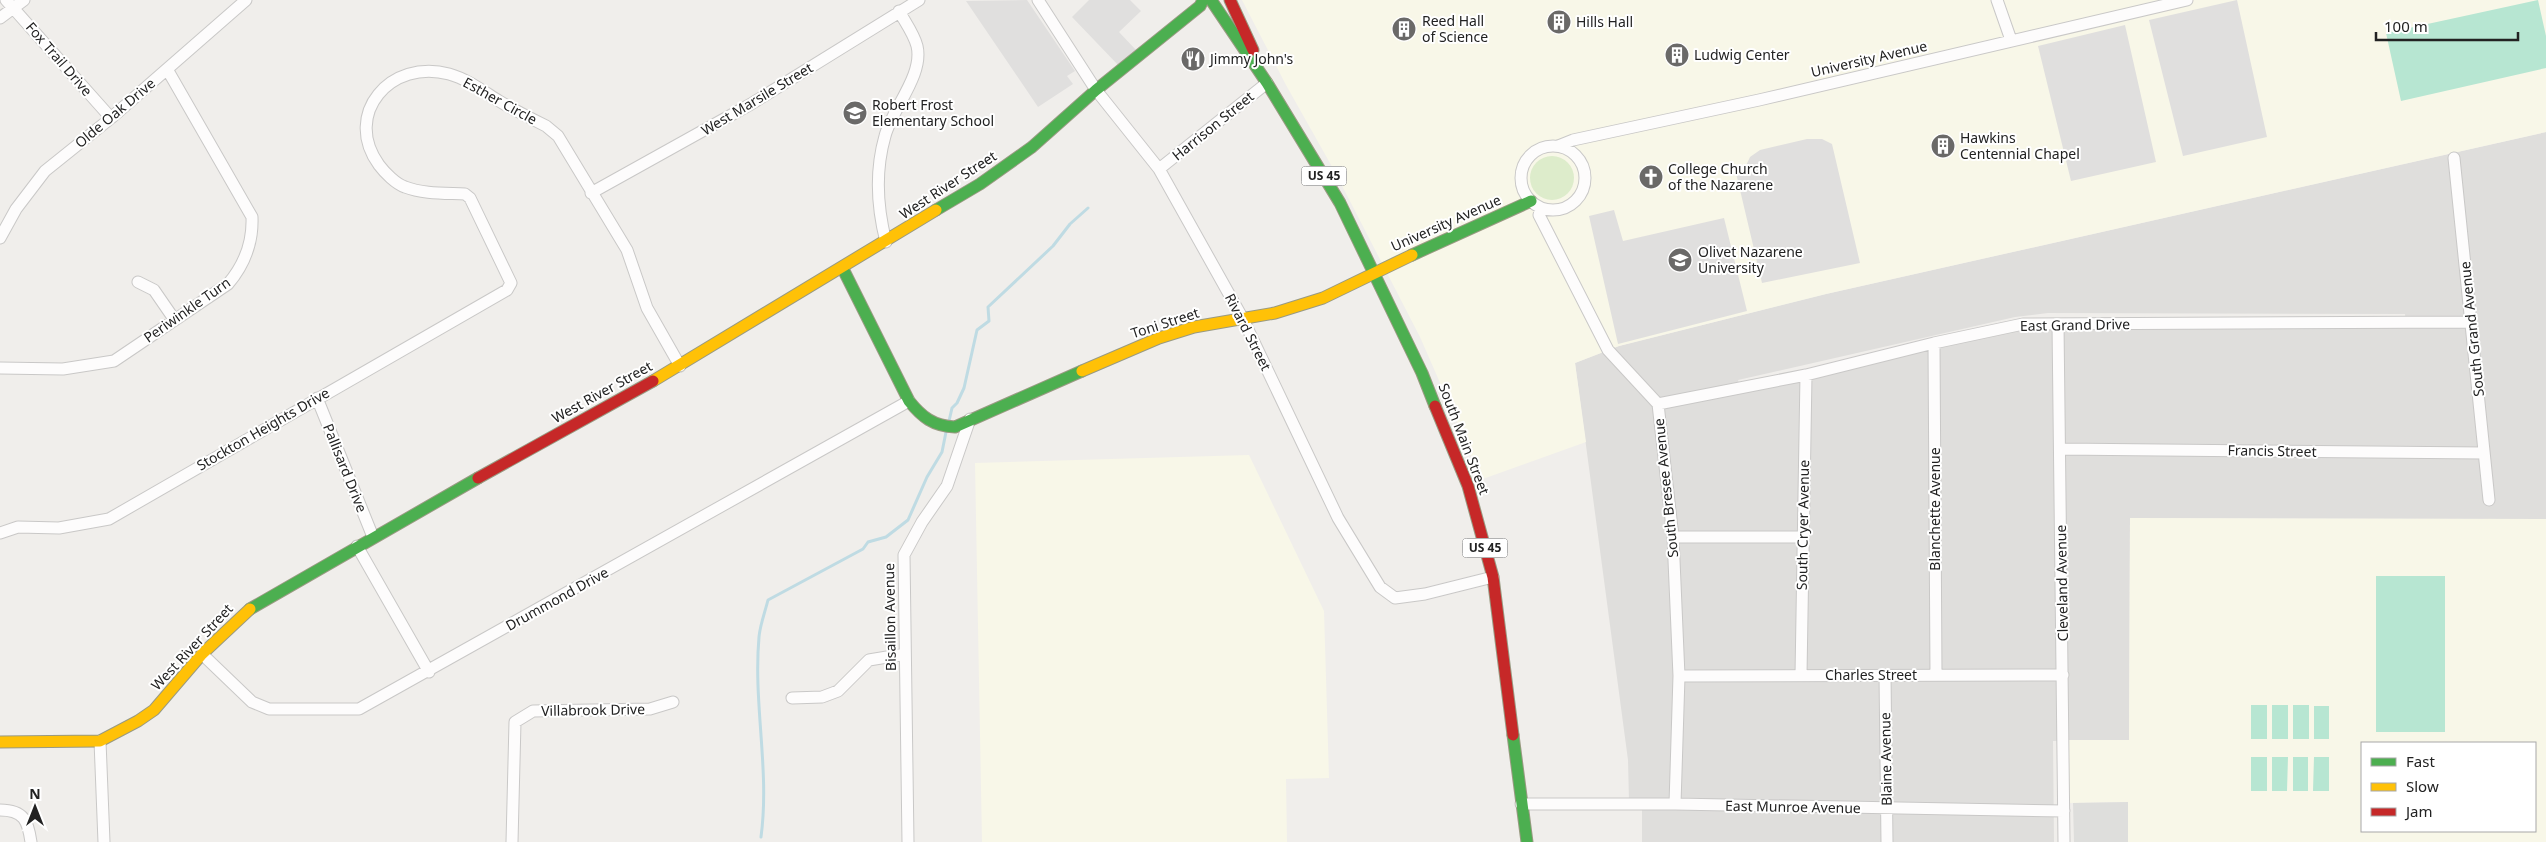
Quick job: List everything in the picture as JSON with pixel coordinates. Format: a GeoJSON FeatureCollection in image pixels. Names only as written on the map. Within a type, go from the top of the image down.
{"type":"FeatureCollection","features":[{"type":"Feature","properties":{"kind":"street"},"geometry":{"type":"LineString","coordinates":[[0,18],[10,4],[24,0]]}},
{"type":"Feature","properties":{"kind":"street","name":"Olde Oak Drive"},"geometry":{"type":"LineString","coordinates":[[0,238],[16,209],[45,171],[111,118],[246,0]]}},
{"type":"Feature","properties":{"kind":"street","name":"West Marsile Street"},"geometry":{"type":"LineString","coordinates":[[592,193],[750,104],[919,0]]}},
{"type":"Feature","properties":{"kind":"street","name":"Rivard Street"},"geometry":{"type":"LineString","coordinates":[[1038,0],[1096,90],[1159,169],[1243,319],[1338,518],[1380,587],[1395,598],[1425,594],[1493,577]]}},
{"type":"Feature","properties":{"kind":"street","name":"South Main Street"},"geometry":{"type":"LineString","coordinates":[[1211,0],[1267,83],[1340,203],[1444,425],[1468,486],[1493,577],[1527,842]]}},
{"type":"Feature","properties":{"kind":"street","name":"South Main Street"},"geometry":{"type":"LineString","coordinates":[[1230,0],[1267,83]]}},
{"type":"Feature","properties":{"kind":"street"},"geometry":{"type":"LineString","coordinates":[[1997,0],[2011,40]]}},
{"type":"Feature","properties":{"kind":"street"},"geometry":{"type":"LineString","coordinates":[[2132,0],[2135,12]]}},
{"type":"Feature","properties":{"kind":"street","name":"University Avenue"},"geometry":{"type":"LineString","coordinates":[[1536,205],[1521,184],[1524,164],[1538,149],[1768,98],[2187,0]]}},
{"type":"Feature","properties":{"kind":"street","name":"West River Street"},"geometry":{"type":"LineString","coordinates":[[0,742],[100,741],[154,710],[202,654],[243,613],[372,537],[680,366],[843,269],[980,184],[1032,147],[1199,2],[1218,10]]}},
{"type":"Feature","properties":{"kind":"street","name":"Fox Trail Drive"},"geometry":{"type":"LineString","coordinates":[[10,4],[111,118]]}},
{"type":"Feature","properties":{"kind":"street"},"geometry":{"type":"LineString","coordinates":[[886,242],[879,216],[879,162],[885,134],[914,74],[917,47],[899,12]]}},
{"type":"Feature","properties":{"kind":"street","name":"Periwinkle Turn"},"geometry":{"type":"LineString","coordinates":[[0,368],[63,369],[114,361],[228,284],[242,266],[252,233],[252,216],[167,68]]}},
{"type":"Feature","properties":{"kind":"street","name":"Esther Circle"},"geometry":{"type":"LineString","coordinates":[[511,283],[470,198],[465,194],[404,187],[383,172],[370,153],[366,134],[367,114],[374,98],[388,83],[406,76],[425,72],[448,74],[471,84],[546,126],[558,136],[592,193]]}},
{"type":"Feature","properties":{"kind":"street","name":"Harrison Street"},"geometry":{"type":"LineString","coordinates":[[1159,169],[1267,83]]}},
{"type":"Feature","properties":{"kind":"street","name":"University Avenue"},"geometry":{"type":"LineString","coordinates":[[1373,272],[1536,205],[1562,208],[1572,204],[1584,186],[1585,176],[1580,161],[1568,150],[1558,146]]}},
{"type":"Feature","properties":{"kind":"street","name":"South Grand Avenue"},"geometry":{"type":"LineString","coordinates":[[2454,158],[2489,500]]}},
{"type":"Feature","properties":{"kind":"street"},"geometry":{"type":"LineString","coordinates":[[592,193],[627,250],[646,308],[680,366]]}},
{"type":"Feature","properties":{"kind":"street","name":"South Bresee Avenue"},"geometry":{"type":"LineString","coordinates":[[1536,205],[1539,215],[1608,350],[1658,404],[1673,537],[1679,676],[1675,804]]}},
{"type":"Feature","properties":{"kind":"street"},"geometry":{"type":"LineString","coordinates":[[843,269],[909,401],[923,418],[942,427],[959,425],[970,419]]}},
{"type":"Feature","properties":{"kind":"street","name":"Toni Street"},"geometry":{"type":"LineString","coordinates":[[970,419],[1159,338],[1194,326],[1275,313],[1345,289],[1373,272]]}},
{"type":"Feature","properties":{"kind":"street"},"geometry":{"type":"LineString","coordinates":[[138,282],[154,290],[174,319]]}},
{"type":"Feature","properties":{"kind":"street","name":"Stockton Heights Drive"},"geometry":{"type":"LineString","coordinates":[[0,533],[18,527],[59,528],[109,519],[507,290],[511,283]]}},
{"type":"Feature","properties":{"kind":"street","name":"East Grand Drive"},"geometry":{"type":"LineString","coordinates":[[1658,404],[1806,375],[1934,343],[2023,324],[2471,322]]}},
{"type":"Feature","properties":{"kind":"street","name":"Cleveland Avenue"},"geometry":{"type":"LineString","coordinates":[[2058,324],[2064,842]]}},
{"type":"Feature","properties":{"kind":"street","name":"Blanchette Avenue"},"geometry":{"type":"LineString","coordinates":[[1934,343],[1936,675]]}},
{"type":"Feature","properties":{"kind":"street","name":"South Cryer Avenue"},"geometry":{"type":"LineString","coordinates":[[1801,675],[1806,375]]}},
{"type":"Feature","properties":{"kind":"street","name":"Pallisard Drive"},"geometry":{"type":"LineString","coordinates":[[317,398],[372,537]]}},
{"type":"Feature","properties":{"kind":"street","name":"Drummond Drive"},"geometry":{"type":"LineString","coordinates":[[202,654],[252,702],[269,709],[359,709],[909,401]]}},
{"type":"Feature","properties":{"kind":"street","name":"Bisaillon Avenue"},"geometry":{"type":"LineString","coordinates":[[908,842],[904,555],[922,522],[948,486],[970,419]]}},
{"type":"Feature","properties":{"kind":"street","name":"Francis Street"},"geometry":{"type":"LineString","coordinates":[[2060,449],[2484,453]]}},
{"type":"Feature","properties":{"kind":"street"},"geometry":{"type":"LineString","coordinates":[[1673,537],[1803,537]]}},
{"type":"Feature","properties":{"kind":"street"},"geometry":{"type":"LineString","coordinates":[[357,546],[428,672]]}},
{"type":"Feature","properties":{"kind":"street"},"geometry":{"type":"LineString","coordinates":[[792,698],[822,697],[838,691],[869,660],[905,654]]}},
{"type":"Feature","properties":{"kind":"street","name":"Charles Street"},"geometry":{"type":"LineString","coordinates":[[1679,676],[2063,674]]}},
{"type":"Feature","properties":{"kind":"street","name":"Blaine Avenue"},"geometry":{"type":"LineString","coordinates":[[1886,675],[1887,842]]}},
{"type":"Feature","properties":{"kind":"street","name":"Villabrook Drive"},"geometry":{"type":"LineString","coordinates":[[512,842],[515,722],[532,711],[650,709],[673,702]]}},
{"type":"Feature","properties":{"kind":"street"},"geometry":{"type":"LineString","coordinates":[[100,741],[104,842]]}},
{"type":"Feature","properties":{"kind":"street","name":"East Munroe Avenue"},"geometry":{"type":"LineString","coordinates":[[1521,804],[1675,804],[2064,811]]}},
{"type":"Feature","properties":{"kind":"street"},"geometry":{"type":"LineString","coordinates":[[0,810],[10,810],[25,819],[29,824],[30,842]]}},
{"type":"Feature","properties":{"kind":"shaded area"},"geometry":{"type":"Polygon","coordinates":[[[1027,0],[1075,71],[1067,76],[1073,84],[1038,107],[966,1],[1027,0]]]}},
{"type":"Feature","properties":{"kind":"shaded area"},"geometry":{"type":"Polygon","coordinates":[[[1089,0],[1130,0],[1141,11],[1119,32],[1136,50],[1119,66],[1072,17],[1089,0]]]}},
{"type":"Feature","properties":{"kind":"shaded area","name":"Olivet Nazarene University"},"geometry":{"type":"Polygon","coordinates":[[[1242,0],[2546,0],[2546,132],[1826,294],[1619,346],[1575,363],[1586,442],[1480,480],[1469,449],[1420,337],[1335,172],[1286,85],[1242,0]]]}},
{"type":"Feature","properties":{"kind":"shaded area"},"geometry":{"type":"Polygon","coordinates":[[[2237,0],[2267,137],[2183,156],[2149,20],[2237,0]]]}},
{"type":"Feature","properties":{"kind":"shaded area"},"geometry":{"type":"Polygon","coordinates":[[[2125,25],[2156,162],[2071,181],[2038,46],[2125,25]]]}},
{"type":"Feature","properties":{"kind":"shaded area"},"geometry":{"type":"Polygon","coordinates":[[[2546,132],[2546,519],[2130,518],[2129,740],[2053,741],[2054,842],[1642,842],[1642,801],[1629,801],[1628,760],[1575,363],[1619,346],[1826,294],[2546,132]],[[2048,313],[2015,317],[1738,380],[1742,393],[2025,328],[2406,326],[2405,314],[2048,313]]]}},
{"type":"Feature","properties":{"kind":"shaded area"},"geometry":{"type":"Polygon","coordinates":[[[1807,139],[1822,139],[1832,144],[1860,263],[1762,283],[1736,173],[1744,170],[1750,157],[1760,150],[1807,139]]]}},
{"type":"Feature","properties":{"kind":"shaded area"},"geometry":{"type":"Polygon","coordinates":[[[1614,210],[1623,241],[1724,218],[1747,311],[1618,344],[1589,216],[1614,210]]]}},
{"type":"Feature","properties":{"kind":"shaded area"},"geometry":{"type":"Polygon","coordinates":[[[1249,455],[1324,611],[1329,778],[1286,779],[1287,842],[982,842],[975,463],[1249,455]]]}},
{"type":"Feature","properties":{"kind":"shaded area"},"geometry":{"type":"Polygon","coordinates":[[[2130,518],[2546,519],[2546,842],[2128,842],[2128,802],[2068,803],[2067,740],[2129,740],[2130,518]]]}},
{"type":"Feature","properties":{"kind":"shaded area"},"geometry":{"type":"Polygon","coordinates":[[[2128,802],[2128,842],[2074,842],[2073,803],[2128,802]]]}},
{"type":"Feature","properties":{"kind":"green space"},"geometry":{"type":"Polygon","coordinates":[[[2538,0],[2546,36],[2546,68],[2401,101],[2386,33],[2538,0]]]}},
{"type":"Feature","properties":{"kind":"green space"},"geometry":{"type":"Polygon","coordinates":[[[1556,156],[1568,162],[1573,169],[1573,187],[1568,194],[1561,199],[1548,200],[1540,197],[1533,190],[1530,174],[1533,166],[1540,159],[1556,156]]]}},
{"type":"Feature","properties":{"kind":"green space"},"geometry":{"type":"Polygon","coordinates":[[[2376,576],[2445,576],[2445,732],[2376,732],[2376,576]]]}},
{"type":"Feature","properties":{"kind":"green space"},"geometry":{"type":"Polygon","coordinates":[[[2251,705],[2267,705],[2267,739],[2251,739],[2251,705]]]}},
{"type":"Feature","properties":{"kind":"green space"},"geometry":{"type":"Polygon","coordinates":[[[2272,705],[2288,705],[2288,739],[2272,739],[2272,705]]]}},
{"type":"Feature","properties":{"kind":"green space"},"geometry":{"type":"Polygon","coordinates":[[[2293,705],[2309,705],[2309,739],[2293,739],[2293,705]]]}},
{"type":"Feature","properties":{"kind":"green space"},"geometry":{"type":"Polygon","coordinates":[[[2314,706],[2329,706],[2329,739],[2314,739],[2314,706]]]}},
{"type":"Feature","properties":{"kind":"green space"},"geometry":{"type":"Polygon","coordinates":[[[2251,757],[2267,757],[2267,791],[2251,791],[2251,757]]]}},
{"type":"Feature","properties":{"kind":"green space"},"geometry":{"type":"Polygon","coordinates":[[[2272,757],[2288,757],[2287,791],[2272,791],[2272,757]]]}},
{"type":"Feature","properties":{"kind":"green space"},"geometry":{"type":"Polygon","coordinates":[[[2293,757],[2308,757],[2308,791],[2293,791],[2293,757]]]}},
{"type":"Feature","properties":{"kind":"green space"},"geometry":{"type":"Polygon","coordinates":[[[2314,757],[2329,757],[2329,791],[2313,791],[2314,757]]]}},
{"type":"Feature","properties":{"kind":"waterway"},"geometry":{"type":"LineString","coordinates":[[949,421],[952,408],[957,403],[964,388],[977,330],[989,321],[988,307],[1053,246],[1070,224],[1088,208]]}},
{"type":"Feature","properties":{"kind":"waterway"},"geometry":{"type":"LineString","coordinates":[[761,837],[764,787],[758,662],[761,623],[768,600],[863,549],[868,542],[886,537],[908,520],[927,477],[942,452],[946,432]]}},
{"type":"Feature","properties":{"kind":"traffic: fast"},"geometry":{"type":"LineString","coordinates":[[936,210],[980,184],[1032,147],[1096,90],[1200,6],[1203,0]]}},
{"type":"Feature","properties":{"kind":"traffic: fast"},"geometry":{"type":"LineString","coordinates":[[1211,0],[1267,83],[1340,203],[1422,373],[1435,406]]}},
{"type":"Feature","properties":{"kind":"traffic: fast"},"geometry":{"type":"LineString","coordinates":[[1412,255],[1531,201]]}},
{"type":"Feature","properties":{"kind":"traffic: fast"},"geometry":{"type":"LineString","coordinates":[[843,269],[909,401],[923,416],[934,423],[955,427],[1082,371]]}},
{"type":"Feature","properties":{"kind":"traffic: fast"},"geometry":{"type":"LineString","coordinates":[[250,609],[478,478]]}},
{"type":"Feature","properties":{"kind":"traffic: fast"},"geometry":{"type":"LineString","coordinates":[[1513,735],[1527,842]]}},
{"type":"Feature","properties":{"kind":"traffic: slow"},"geometry":{"type":"LineString","coordinates":[[653,381],[936,210]]}},
{"type":"Feature","properties":{"kind":"traffic: slow"},"geometry":{"type":"LineString","coordinates":[[1082,371],[1159,338],[1194,327],[1275,313],[1323,298],[1412,255]]}},
{"type":"Feature","properties":{"kind":"traffic: slow"},"geometry":{"type":"LineString","coordinates":[[0,742],[100,741],[138,721],[154,710],[202,654],[250,609]]}},
{"type":"Feature","properties":{"kind":"traffic: jam"},"geometry":{"type":"LineString","coordinates":[[1230,0],[1253,50]]}},
{"type":"Feature","properties":{"kind":"traffic: jam"},"geometry":{"type":"LineString","coordinates":[[478,478],[653,381]]}},
{"type":"Feature","properties":{"kind":"traffic: jam"},"geometry":{"type":"LineString","coordinates":[[1435,406],[1468,486],[1493,577],[1513,735]]}},
{"type":"Feature","properties":{"kind":"place","name":"Hills Hall"},"geometry":{"type":"Point","coordinates":[1559,22]}},
{"type":"Feature","properties":{"kind":"place","name":"Reed Hall of Science"},"geometry":{"type":"Point","coordinates":[1404,29]}},
{"type":"Feature","properties":{"kind":"place","name":"Ludwig Center"},"geometry":{"type":"Point","coordinates":[1677,55]}},
{"type":"Feature","properties":{"kind":"place","name":"Jimmy John's"},"geometry":{"type":"Point","coordinates":[1193,59]}},
{"type":"Feature","properties":{"kind":"place","name":"Robert Frost Elementary School"},"geometry":{"type":"Point","coordinates":[855,113]}},
{"type":"Feature","properties":{"kind":"place","name":"Hawkins Centennial Chapel"},"geometry":{"type":"Point","coordinates":[1943,146]}},
{"type":"Feature","properties":{"kind":"place","name":"College Church of the Nazarene"},"geometry":{"type":"Point","coordinates":[1651,177]}},
{"type":"Feature","properties":{"kind":"place","name":"Olivet Nazarene University"},"geometry":{"type":"Point","coordinates":[1680,260]}}]}
